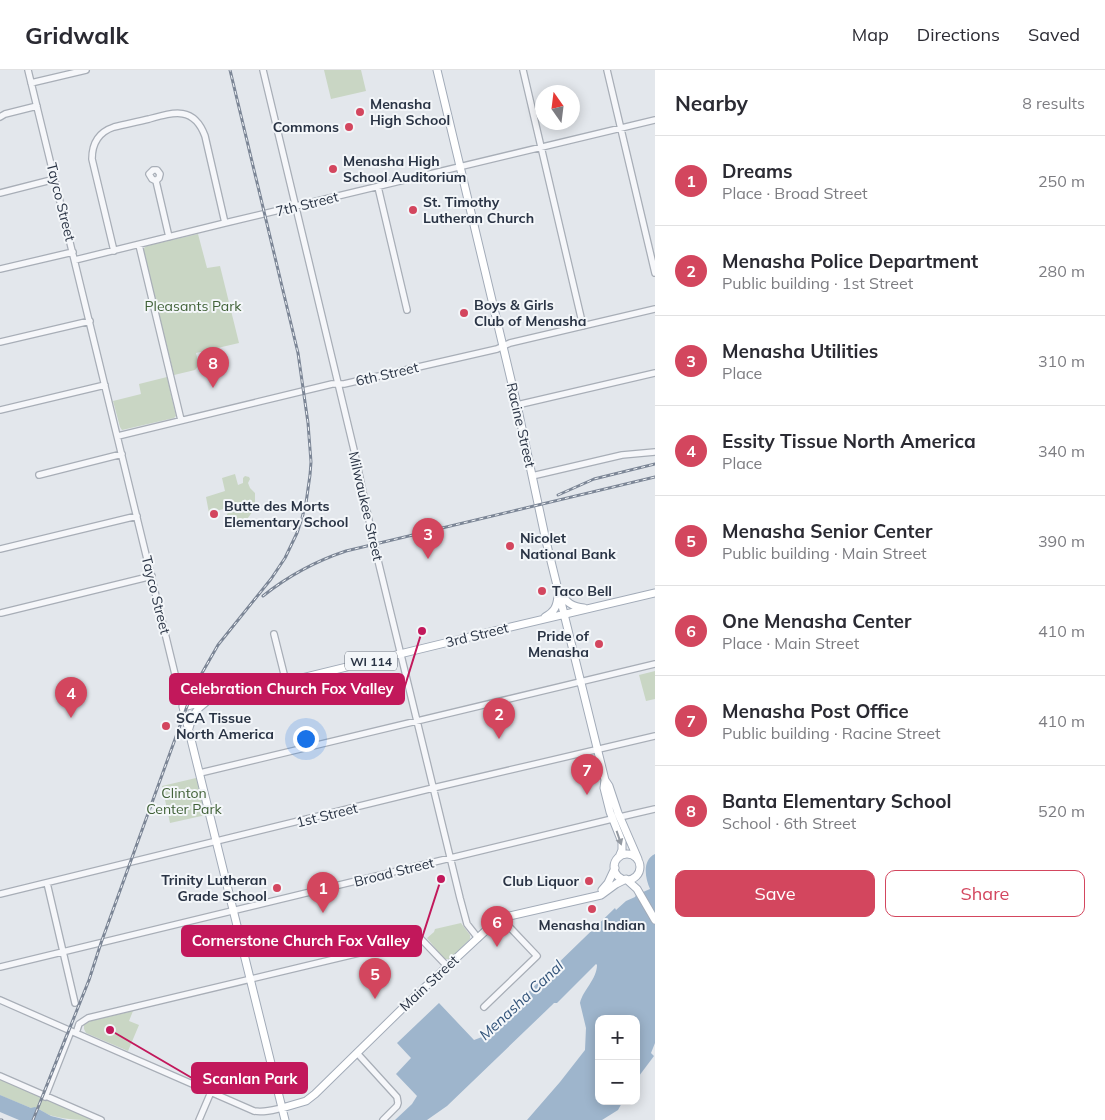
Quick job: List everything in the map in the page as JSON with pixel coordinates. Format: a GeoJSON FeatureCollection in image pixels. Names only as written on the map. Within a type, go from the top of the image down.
{"type":"FeatureCollection","features":[{"type":"Feature","properties":{"kind":"main road","name":"Racine Street"},"geometry":{"type":"LineString","coordinates":[[437,70],[517,405],[558,589],[604,780],[609,786],[622,845],[620,857]]}},
{"type":"Feature","properties":{"kind":"main road"},"geometry":{"type":"LineString","coordinates":[[558,589],[566,600],[574,606],[596,607]]}},
{"type":"Feature","properties":{"kind":"main road"},"geometry":{"type":"LineString","coordinates":[[535,621],[547,616],[556,608],[558,589]]}},
{"type":"Feature","properties":{"kind":"main road","name":"3rd Street"},"geometry":{"type":"LineString","coordinates":[[184,707],[655,593]]}},
{"type":"Feature","properties":{"kind":"main road"},"geometry":{"type":"LineString","coordinates":[[189,728],[196,710],[208,700]]}},
{"type":"Feature","properties":{"kind":"main road","name":"Tayco Street"},"geometry":{"type":"LineString","coordinates":[[184,707],[285,1120]]}},
{"type":"Feature","properties":{"kind":"main road","name":"Racine Street"},"geometry":{"type":"LineString","coordinates":[[616,818],[638,859]]}},
{"type":"Feature","properties":{"kind":"main road"},"geometry":{"type":"LineString","coordinates":[[596,895],[606,887],[617,860],[623,855],[631,855],[638,859],[640,867],[637,875],[637,889]]}},
{"type":"Feature","properties":{"kind":"main road"},"geometry":{"type":"LineString","coordinates":[[615,868],[618,876],[626,879],[637,889],[655,920]]}},
{"type":"Feature","properties":{"kind":"main road"},"geometry":{"type":"LineString","coordinates":[[626,879],[637,875]]}},
{"type":"Feature","properties":{"kind":"main road","name":"Main Street"},"geometry":{"type":"LineString","coordinates":[[282,1108],[309,1100],[494,922],[501,918],[601,894],[626,879]]}},
{"type":"Feature","properties":{"kind":"street","name":"Tayco Street"},"geometry":{"type":"LineString","coordinates":[[28,70],[184,707]]}},
{"type":"Feature","properties":{"kind":"street"},"geometry":{"type":"LineString","coordinates":[[31,83],[86,70]]}},
{"type":"Feature","properties":{"kind":"street","name":"Milwaukee Street"},"geometry":{"type":"LineString","coordinates":[[263,70],[450,858],[466,921],[478,938]]}},
{"type":"Feature","properties":{"kind":"street"},"geometry":{"type":"LineString","coordinates":[[523,70],[583,326]]}},
{"type":"Feature","properties":{"kind":"street"},"geometry":{"type":"LineString","coordinates":[[607,70],[655,273]]}},
{"type":"Feature","properties":{"kind":"street"},"geometry":{"type":"LineString","coordinates":[[2,115],[37,106]]}},
{"type":"Feature","properties":{"kind":"street"},"geometry":{"type":"LineString","coordinates":[[114,251],[92,159],[94,144],[99,136],[114,127],[170,113],[182,114],[193,118],[201,128],[204,136],[225,223]]}},
{"type":"Feature","properties":{"kind":"street","name":"7th Street"},"geometry":{"type":"LineString","coordinates":[[75,260],[655,120]]}},
{"type":"Feature","properties":{"kind":"street"},"geometry":{"type":"LineString","coordinates":[[0,192],[55,179]]}},
{"type":"Feature","properties":{"kind":"street"},"geometry":{"type":"LineString","coordinates":[[156,181],[169,237]]}},
{"type":"Feature","properties":{"kind":"street"},"geometry":{"type":"LineString","coordinates":[[378,187],[408,310]]}},
{"type":"Feature","properties":{"kind":"street"},"geometry":{"type":"LineString","coordinates":[[138,245],[181,420]]}},
{"type":"Feature","properties":{"kind":"street"},"geometry":{"type":"LineString","coordinates":[[0,269],[73,252]]}},
{"type":"Feature","properties":{"kind":"street","name":"6th Street"},"geometry":{"type":"LineString","coordinates":[[118,436],[332,384],[344,384],[373,378],[497,349],[502,346],[655,309]]}},
{"type":"Feature","properties":{"kind":"street"},"geometry":{"type":"LineString","coordinates":[[0,342],[90,321]]}},
{"type":"Feature","properties":{"kind":"street"},"geometry":{"type":"LineString","coordinates":[[517,405],[655,373]]}},
{"type":"Feature","properties":{"kind":"street"},"geometry":{"type":"LineString","coordinates":[[0,410],[105,385]]}},
{"type":"Feature","properties":{"kind":"street"},"geometry":{"type":"LineString","coordinates":[[532,476],[622,455],[655,452]]}},
{"type":"Feature","properties":{"kind":"street"},"geometry":{"type":"LineString","coordinates":[[39,475],[122,454]]}},
{"type":"Feature","properties":{"kind":"street"},"geometry":{"type":"LineString","coordinates":[[0,549],[137,516]]}},
{"type":"Feature","properties":{"kind":"street"},"geometry":{"type":"LineString","coordinates":[[0,613],[152,576]]}},
{"type":"Feature","properties":{"kind":"street"},"geometry":{"type":"LineString","coordinates":[[274,634],[286,682]]}},
{"type":"Feature","properties":{"kind":"street"},"geometry":{"type":"LineString","coordinates":[[200,773],[655,664]]}},
{"type":"Feature","properties":{"kind":"street","name":"1st Street"},"geometry":{"type":"LineString","coordinates":[[0,894],[433,788],[655,736]]}},
{"type":"Feature","properties":{"kind":"street","name":"Broad Street"},"geometry":{"type":"LineString","coordinates":[[0,967],[655,809]]}},
{"type":"Feature","properties":{"kind":"street"},"geometry":{"type":"LineString","coordinates":[[47,883],[75,1003]]}},
{"type":"Feature","properties":{"kind":"street"},"geometry":{"type":"LineString","coordinates":[[484,1007],[537,956],[501,918]]}},
{"type":"Feature","properties":{"kind":"street"},"geometry":{"type":"LineString","coordinates":[[45,1097],[73,1032],[82,1021],[88,1018],[419,939],[447,966]]}},
{"type":"Feature","properties":{"kind":"street"},"geometry":{"type":"LineString","coordinates":[[0,1000],[254,1111],[260,1112],[282,1108]]}},
{"type":"Feature","properties":{"kind":"street"},"geometry":{"type":"LineString","coordinates":[[357,1053],[398,1100],[397,1106],[383,1120]]}},
{"type":"Feature","properties":{"kind":"street"},"geometry":{"type":"LineString","coordinates":[[0,1076],[102,1120]]}},
{"type":"Feature","properties":{"kind":"street"},"geometry":{"type":"LineString","coordinates":[[199,1120],[211,1092]]}},
{"type":"Feature","properties":{"kind":"green space"},"geometry":{"type":"Polygon","coordinates":[[[324,70],[361,70],[366,91],[331,99],[324,70]]]}},
{"type":"Feature","properties":{"kind":"green space","name":"Pleasants Park"},"geometry":{"type":"Polygon","coordinates":[[[198,234],[207,268],[220,266],[239,343],[196,353],[199,365],[195,370],[174,375],[143,249],[146,246],[198,234]]]}},
{"type":"Feature","properties":{"kind":"green space"},"geometry":{"type":"Polygon","coordinates":[[[167,377],[176,416],[122,430],[113,401],[141,394],[139,384],[167,377]]]}},
{"type":"Feature","properties":{"kind":"green space"},"geometry":{"type":"Polygon","coordinates":[[[235,474],[238,485],[243,483],[245,476],[249,477],[248,483],[255,493],[255,508],[243,523],[227,518],[227,514],[235,506],[209,513],[206,497],[225,491],[222,478],[235,474]]]}},
{"type":"Feature","properties":{"kind":"green space"},"geometry":{"type":"Polygon","coordinates":[[[655,671],[655,699],[646,701],[639,675],[655,671]]]}},
{"type":"Feature","properties":{"kind":"green space","name":"Clinton Center Park"},"geometry":{"type":"Polygon","coordinates":[[[196,778],[206,815],[170,823],[162,786],[196,778]]]}},
{"type":"Feature","properties":{"kind":"green space"},"geometry":{"type":"Polygon","coordinates":[[[461,923],[470,935],[470,939],[450,959],[444,959],[427,938],[435,929],[461,923]]]}},
{"type":"Feature","properties":{"kind":"green space"},"geometry":{"type":"Polygon","coordinates":[[[133,1011],[129,1021],[139,1025],[128,1051],[86,1033],[84,1029],[84,1025],[90,1021],[133,1011]]]}},
{"type":"Feature","properties":{"kind":"green space"},"geometry":{"type":"Polygon","coordinates":[[[0,1079],[96,1120],[79,1120],[53,1116],[4,1097],[0,1095],[0,1079]]]}},
{"type":"Feature","properties":{"kind":"water","name":"Menasha Canal"},"geometry":{"type":"Polygon","coordinates":[[[655,854],[655,1043],[651,1053],[654,1056],[640,1075],[640,1015],[595,1015],[595,1105],[621,1105],[618,1110],[602,1120],[527,1120],[585,1050],[586,1028],[580,1003],[595,975],[596,964],[447,1106],[427,1120],[395,1120],[412,1104],[417,1096],[396,1074],[411,1058],[397,1043],[439,1003],[474,1040],[482,1037],[615,908],[616,910],[626,901],[650,889],[646,875],[646,865],[655,854]]]}},
{"type":"Feature","properties":{"kind":"water"},"geometry":{"type":"Polygon","coordinates":[[[0,1095],[31,1108],[35,1107],[51,1116],[67,1120],[19,1120],[0,1112],[0,1095]]]}},
{"type":"Feature","properties":{"kind":"railway"},"geometry":{"type":"LineString","coordinates":[[33,1120],[89,980],[194,687],[218,645],[271,579],[285,558],[297,533],[306,503],[311,462],[308,423],[298,353],[230,70]]}},
{"type":"Feature","properties":{"kind":"railway"},"geometry":{"type":"LineString","coordinates":[[558,495],[594,479],[655,464]]}},
{"type":"Feature","properties":{"kind":"railway"},"geometry":{"type":"LineString","coordinates":[[263,596],[303,570],[324,559],[346,551],[655,477]]}},
{"type":"Feature","properties":{"kind":"place","name":"Menasha High School"},"geometry":{"type":"Point","coordinates":[360,112]}},
{"type":"Feature","properties":{"kind":"place","name":"Commons"},"geometry":{"type":"Point","coordinates":[349,127]}},
{"type":"Feature","properties":{"kind":"place","name":"Menasha High School Auditorium"},"geometry":{"type":"Point","coordinates":[333,169]}},
{"type":"Feature","properties":{"kind":"place","name":"St. Timothy Lutheran Church"},"geometry":{"type":"Point","coordinates":[413,210]}},
{"type":"Feature","properties":{"kind":"place","name":"Boys & Girls Club of Menasha"},"geometry":{"type":"Point","coordinates":[464,313]}},
{"type":"Feature","properties":{"kind":"place","name":"Banta Elementary School"},"geometry":{"type":"Point","coordinates":[213,388]}},
{"type":"Feature","properties":{"kind":"place","name":"Butte des Morts Elementary School"},"geometry":{"type":"Point","coordinates":[214,514]}},
{"type":"Feature","properties":{"kind":"place","name":"Nicolet National Bank"},"geometry":{"type":"Point","coordinates":[510,546]}},
{"type":"Feature","properties":{"kind":"place","name":"Menasha Utilities"},"geometry":{"type":"Point","coordinates":[428,559]}},
{"type":"Feature","properties":{"kind":"place","name":"Taco Bell"},"geometry":{"type":"Point","coordinates":[542,591]}},
{"type":"Feature","properties":{"kind":"place","name":"Celebration Church Fox Valley"},"geometry":{"type":"Point","coordinates":[422,631]}},
{"type":"Feature","properties":{"kind":"place","name":"Pride of Menasha"},"geometry":{"type":"Point","coordinates":[599,644]}},
{"type":"Feature","properties":{"kind":"place","name":"Essity Tissue North America"},"geometry":{"type":"Point","coordinates":[71,718]}},
{"type":"Feature","properties":{"kind":"place","name":"SCA Tissue North America"},"geometry":{"type":"Point","coordinates":[166,726]}},
{"type":"Feature","properties":{"kind":"place","name":"Menasha Police Department"},"geometry":{"type":"Point","coordinates":[499,739]}},
{"type":"Feature","properties":{"kind":"place","name":"Menasha Post Office"},"geometry":{"type":"Point","coordinates":[587,795]}},
{"type":"Feature","properties":{"kind":"place","name":"Cornerstone Church Fox Valley"},"geometry":{"type":"Point","coordinates":[441,879]}},
{"type":"Feature","properties":{"kind":"place","name":"Club Liquor"},"geometry":{"type":"Point","coordinates":[589,881]}},
{"type":"Feature","properties":{"kind":"place","name":"Trinity Lutheran Grade School"},"geometry":{"type":"Point","coordinates":[277,888]}},
{"type":"Feature","properties":{"kind":"place","name":"Menasha Indian"},"geometry":{"type":"Point","coordinates":[592,909]}},
{"type":"Feature","properties":{"kind":"place","name":"Dreams"},"geometry":{"type":"Point","coordinates":[323,913]}},
{"type":"Feature","properties":{"kind":"place","name":"One Menasha Center"},"geometry":{"type":"Point","coordinates":[497,947]}},
{"type":"Feature","properties":{"kind":"place","name":"Menasha Senior Center"},"geometry":{"type":"Point","coordinates":[375,999]}},
{"type":"Feature","properties":{"kind":"place","name":"Scanlan Park"},"geometry":{"type":"Point","coordinates":[110,1030]}}]}
